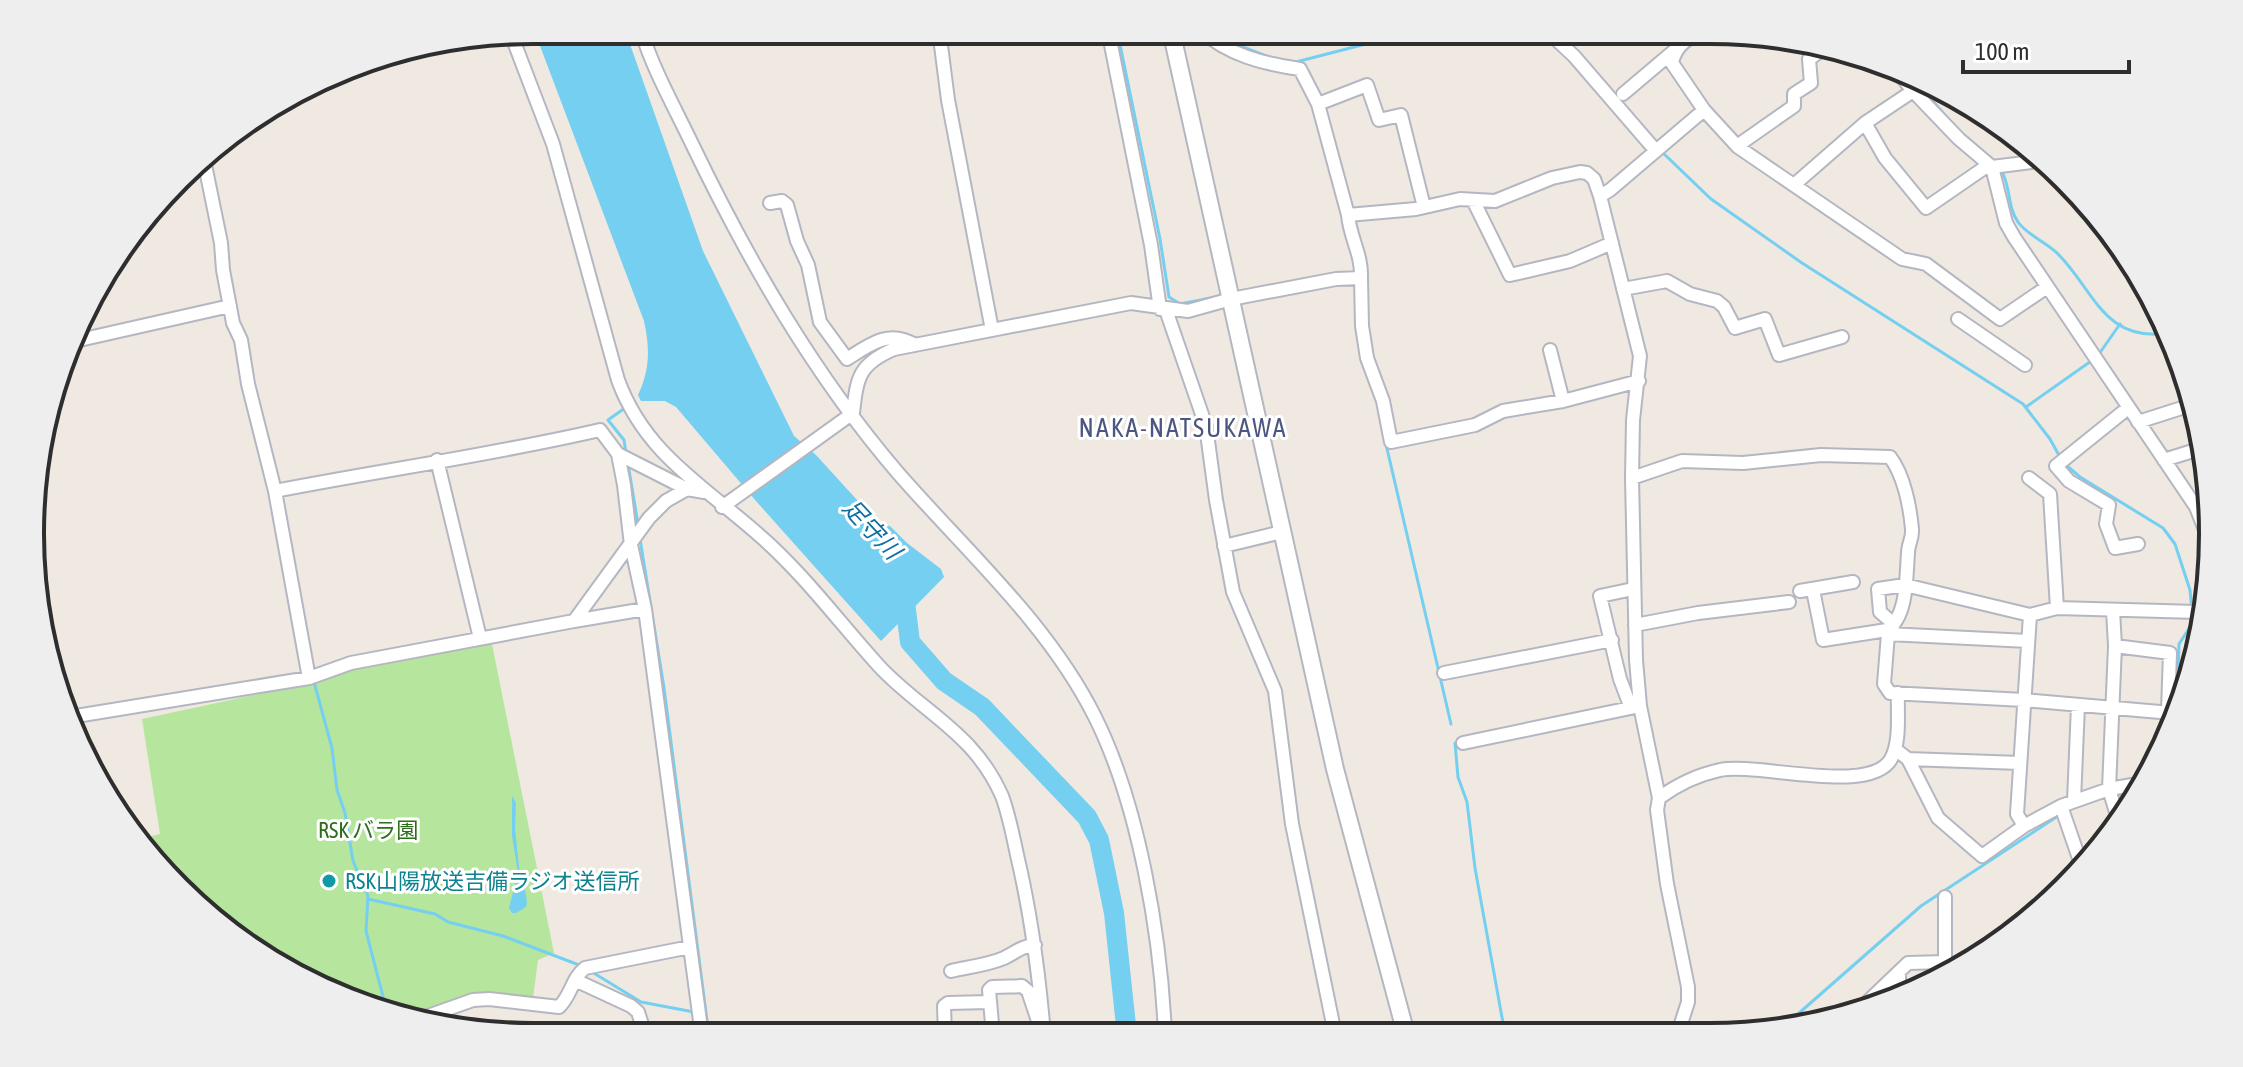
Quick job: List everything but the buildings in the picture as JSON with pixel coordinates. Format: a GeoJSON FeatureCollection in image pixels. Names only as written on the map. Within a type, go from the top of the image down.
{"type":"FeatureCollection","features":[{"type":"Feature","properties":{"kind":"street"},"geometry":{"type":"LineString","coordinates":[[647,44],[669,97],[753,264],[802,342],[851,415],[1057,655],[1094,716],[1119,774],[1139,848],[1156,949],[1164,1023]]}},
{"type":"Feature","properties":{"kind":"street"},"geometry":{"type":"LineString","coordinates":[[941,44],[948,100],[992,330]]}},
{"type":"Feature","properties":{"kind":"street"},"geometry":{"type":"LineString","coordinates":[[1111,44],[1163,309],[1206,426],[1233,592],[1275,691],[1292,824],[1333,1023]]}},
{"type":"Feature","properties":{"kind":"street"},"geometry":{"type":"LineString","coordinates":[[1174,44],[1335,769],[1403,1023]]}},
{"type":"Feature","properties":{"kind":"street"},"geometry":{"type":"LineString","coordinates":[[1218,44],[1256,60],[1300,69],[1318,104],[1349,227],[1361,259],[1357,278],[1367,358],[1383,401],[1391,442],[1475,425],[1503,411],[1563,401],[1639,381]]}},
{"type":"Feature","properties":{"kind":"street"},"geometry":{"type":"LineString","coordinates":[[1561,44],[1658,149]]}},
{"type":"Feature","properties":{"kind":"street"},"geometry":{"type":"LineString","coordinates":[[1623,94],[1679,44]]}},
{"type":"Feature","properties":{"kind":"street"},"geometry":{"type":"LineString","coordinates":[[515,45],[553,144],[623,395],[648,435],[704,492],[724,504],[775,550],[881,668],[968,745],[989,771],[1002,797],[1012,833],[1035,945],[1042,1023]]}},
{"type":"Feature","properties":{"kind":"street"},"geometry":{"type":"LineString","coordinates":[[1675,50],[1672,63],[1704,110],[1737,146],[1902,259],[1926,264],[2000,319],[2047,287]]}},
{"type":"Feature","properties":{"kind":"street"},"geometry":{"type":"LineString","coordinates":[[1737,146],[1794,106],[1794,94],[1811,83],[1809,59],[1814,55]]}},
{"type":"Feature","properties":{"kind":"street"},"geometry":{"type":"LineString","coordinates":[[1318,104],[1367,85],[1379,120],[1401,115],[1424,207]]}},
{"type":"Feature","properties":{"kind":"street"},"geometry":{"type":"LineString","coordinates":[[1910,87],[1990,166],[2006,223],[2198,513]]}},
{"type":"Feature","properties":{"kind":"street"},"geometry":{"type":"LineString","coordinates":[[1795,184],[1865,123],[1913,91]]}},
{"type":"Feature","properties":{"kind":"street"},"geometry":{"type":"LineString","coordinates":[[1600,196],[1704,110]]}},
{"type":"Feature","properties":{"kind":"street"},"geometry":{"type":"LineString","coordinates":[[1865,123],[1885,158],[1926,208],[1990,166],[2028,162]]}},
{"type":"Feature","properties":{"kind":"street"},"geometry":{"type":"LineString","coordinates":[[206,170],[233,323],[241,340],[248,384],[277,490],[312,677]]}},
{"type":"Feature","properties":{"kind":"street"},"geometry":{"type":"LineString","coordinates":[[1348,215],[1370,215],[1460,199],[1495,201],[1552,178],[1580,172],[1594,179],[1640,356],[1633,420],[1632,478],[1636,707],[1659,798],[1657,810],[1667,884],[1688,987],[1688,1002],[1681,1023]]}},
{"type":"Feature","properties":{"kind":"street"},"geometry":{"type":"LineString","coordinates":[[1473,200],[1510,275],[1570,261],[1612,243]]}},
{"type":"Feature","properties":{"kind":"street"},"geometry":{"type":"LineString","coordinates":[[770,203],[782,201],[787,205],[791,224],[808,265],[820,322],[847,359],[874,342],[891,338],[903,338],[915,345]]}},
{"type":"Feature","properties":{"kind":"street"},"geometry":{"type":"LineString","coordinates":[[724,504],[851,415],[858,379],[865,365],[894,349],[1131,303],[1188,311],[1231,299],[1357,278]]}},
{"type":"Feature","properties":{"kind":"street"},"geometry":{"type":"LineString","coordinates":[[1623,289],[1667,281],[1690,294],[1717,301],[1724,307],[1735,328],[1765,319],[1779,355],[1842,337]]}},
{"type":"Feature","properties":{"kind":"street"},"geometry":{"type":"LineString","coordinates":[[84,339],[230,306]]}},
{"type":"Feature","properties":{"kind":"street"},"geometry":{"type":"LineString","coordinates":[[1977,331],[1995,315]]}},
{"type":"Feature","properties":{"kind":"street"},"geometry":{"type":"LineString","coordinates":[[1958,319],[2025,365]]}},
{"type":"Feature","properties":{"kind":"street"},"geometry":{"type":"LineString","coordinates":[[1550,350],[1563,401]]}},
{"type":"Feature","properties":{"kind":"street"},"geometry":{"type":"LineString","coordinates":[[2128,408],[2056,466],[2069,481],[2109,505],[2106,524],[2115,548],[2138,544]]}},
{"type":"Feature","properties":{"kind":"street"},"geometry":{"type":"LineString","coordinates":[[2138,422],[2182,408]]}},
{"type":"Feature","properties":{"kind":"street"},"geometry":{"type":"LineString","coordinates":[[277,490],[437,460],[483,455],[600,430],[624,457],[687,489],[704,492]]}},
{"type":"Feature","properties":{"kind":"street"},"geometry":{"type":"LineString","coordinates":[[2164,460],[2192,451]]}},
{"type":"Feature","properties":{"kind":"street"},"geometry":{"type":"LineString","coordinates":[[1632,478],[1682,461],[1743,463],[1821,455],[1890,457],[1908,504],[1913,531],[1905,585],[1890,629],[1884,684],[1890,693],[2166,710]]}},
{"type":"Feature","properties":{"kind":"street"},"geometry":{"type":"LineString","coordinates":[[624,457],[624,485],[645,609],[700,1023]]}},
{"type":"Feature","properties":{"kind":"street"},"geometry":{"type":"LineString","coordinates":[[437,460],[480,638]]}},
{"type":"Feature","properties":{"kind":"street"},"geometry":{"type":"LineString","coordinates":[[2029,478],[2050,494],[2057,608]]}},
{"type":"Feature","properties":{"kind":"street"},"geometry":{"type":"LineString","coordinates":[[574,621],[644,525],[666,501],[687,489]]}},
{"type":"Feature","properties":{"kind":"street"},"geometry":{"type":"LineString","coordinates":[[1224,546],[1282,532]]}},
{"type":"Feature","properties":{"kind":"street"},"geometry":{"type":"LineString","coordinates":[[1853,582],[1807,591],[1823,640],[1890,629],[2028,641]]}},
{"type":"Feature","properties":{"kind":"street"},"geometry":{"type":"LineString","coordinates":[[1890,629],[1880,612],[1878,589],[1905,585],[2030,615],[2057,608],[2193,612]]}},
{"type":"Feature","properties":{"kind":"street"},"geometry":{"type":"LineString","coordinates":[[1633,589],[1600,596],[1620,679],[1636,707]]}},
{"type":"Feature","properties":{"kind":"street"},"geometry":{"type":"LineString","coordinates":[[1635,625],[1698,613],[1789,602]]}},
{"type":"Feature","properties":{"kind":"street"},"geometry":{"type":"LineString","coordinates":[[79,716],[312,677],[351,663],[645,609]]}},
{"type":"Feature","properties":{"kind":"street"},"geometry":{"type":"LineString","coordinates":[[2113,610],[2111,794],[2115,808]]}},
{"type":"Feature","properties":{"kind":"street"},"geometry":{"type":"LineString","coordinates":[[2024,826],[2017,814],[2030,615]]}},
{"type":"Feature","properties":{"kind":"street"},"geometry":{"type":"LineString","coordinates":[[1444,673],[1612,640]]}},
{"type":"Feature","properties":{"kind":"street"},"geometry":{"type":"LineString","coordinates":[[2115,646],[2170,653],[2171,695]]}},
{"type":"Feature","properties":{"kind":"street"},"geometry":{"type":"LineString","coordinates":[[1659,798],[1682,781],[1720,769],[1746,767],[1831,778],[1877,771],[1889,763],[1895,749],[1898,693]]}},
{"type":"Feature","properties":{"kind":"street"},"geometry":{"type":"LineString","coordinates":[[2074,801],[2078,705]]}},
{"type":"Feature","properties":{"kind":"street"},"geometry":{"type":"LineString","coordinates":[[1463,743],[1636,707]]}},
{"type":"Feature","properties":{"kind":"street"},"geometry":{"type":"LineString","coordinates":[[1895,749],[1908,759],[1938,818],[1982,856],[2024,826],[2062,811],[2074,801],[2127,788]]}},
{"type":"Feature","properties":{"kind":"street"},"geometry":{"type":"LineString","coordinates":[[1908,759],[2020,763]]}},
{"type":"Feature","properties":{"kind":"street"},"geometry":{"type":"LineString","coordinates":[[2062,811],[2078,856]]}},
{"type":"Feature","properties":{"kind":"street"},"geometry":{"type":"LineString","coordinates":[[1945,897],[1945,962]]}},
{"type":"Feature","properties":{"kind":"street"},"geometry":{"type":"LineString","coordinates":[[951,971],[1007,957],[1017,947],[1035,945]]}},
{"type":"Feature","properties":{"kind":"street"},"geometry":{"type":"LineString","coordinates":[[435,1013],[473,1000],[489,999],[559,1007],[585,968],[690,947]]}},
{"type":"Feature","properties":{"kind":"street"},"geometry":{"type":"LineString","coordinates":[[1876,994],[1908,963],[1937,967]]}},
{"type":"Feature","properties":{"kind":"street"},"geometry":{"type":"LineString","coordinates":[[1899,972],[1899,985]]}},
{"type":"Feature","properties":{"kind":"street"},"geometry":{"type":"LineString","coordinates":[[575,980],[631,1006],[638,1012],[642,1023]]}},
{"type":"Feature","properties":{"kind":"street"},"geometry":{"type":"LineString","coordinates":[[992,1023],[989,990],[992,987],[1022,986],[1028,991],[1039,1023]]}},
{"type":"Feature","properties":{"kind":"street"},"geometry":{"type":"LineString","coordinates":[[945,1023],[944,1006],[948,1003],[989,1002]]}},
{"type":"Feature","properties":{"kind":"green space","name":"RSK バラ園"},"geometry":{"type":"Polygon","coordinates":[[[492,644],[554,953],[538,960],[533,998],[474,992],[425,1011],[346,986],[289,957],[236,922],[187,880],[150,837],[160,834],[142,719],[314,682],[355,669],[492,644]]]}},
{"type":"Feature","properties":{"kind":"water"},"geometry":{"type":"Polygon","coordinates":[[[539,44],[630,44],[703,251],[794,436],[816,455],[879,524],[890,526],[941,569],[944,577],[881,641],[676,407],[665,401],[641,401],[638,395],[648,359],[644,321],[539,44]]]}},
{"type":"Feature","properties":{"kind":"water"},"geometry":{"type":"Polygon","coordinates":[[[512,796],[516,803],[520,876],[525,882],[527,901],[526,907],[516,913],[509,908],[518,873],[512,836],[512,796]]]}},
{"type":"Feature","properties":{"kind":"waterway"},"geometry":{"type":"LineString","coordinates":[[1120,44],[1169,297],[1180,304],[1216,297]]}},
{"type":"Feature","properties":{"kind":"waterway"},"geometry":{"type":"LineString","coordinates":[[1235,44],[1274,59]]}},
{"type":"Feature","properties":{"kind":"waterway"},"geometry":{"type":"LineString","coordinates":[[1286,61],[1296,62],[1366,44]]}},
{"type":"Feature","properties":{"kind":"waterway"},"geometry":{"type":"LineString","coordinates":[[1570,44],[1574,48]]}},
{"type":"Feature","properties":{"kind":"waterway"},"geometry":{"type":"LineString","coordinates":[[1928,95],[1955,127]]}},
{"type":"Feature","properties":{"kind":"waterway"},"geometry":{"type":"LineString","coordinates":[[1964,135],[1997,164]]}},
{"type":"Feature","properties":{"kind":"waterway"},"geometry":{"type":"LineString","coordinates":[[1662,152],[1711,199],[1802,263],[2023,404],[2061,459]]}},
{"type":"Feature","properties":{"kind":"waterway"},"geometry":{"type":"LineString","coordinates":[[2001,170],[2012,210],[2026,231],[2057,253],[2114,322],[2129,330],[2156,334]]}},
{"type":"Feature","properties":{"kind":"waterway"},"geometry":{"type":"LineString","coordinates":[[1337,273],[1356,273]]}},
{"type":"Feature","properties":{"kind":"waterway"},"geometry":{"type":"LineString","coordinates":[[2099,354],[2120,324]]}},
{"type":"Feature","properties":{"kind":"waterway"},"geometry":{"type":"LineString","coordinates":[[2026,407],[2094,359]]}},
{"type":"Feature","properties":{"kind":"waterway"},"geometry":{"type":"LineString","coordinates":[[1365,368],[1372,387]]}},
{"type":"Feature","properties":{"kind":"waterway"},"geometry":{"type":"LineString","coordinates":[[625,408],[608,420],[624,440],[626,453]]}},
{"type":"Feature","properties":{"kind":"waterway"},"geometry":{"type":"LineString","coordinates":[[1385,440],[1451,724]]}},
{"type":"Feature","properties":{"kind":"waterway"},"geometry":{"type":"LineString","coordinates":[[628,464],[638,524]]}},
{"type":"Feature","properties":{"kind":"waterway"},"geometry":{"type":"LineString","coordinates":[[2066,465],[2080,477],[2163,528],[2175,544],[2190,590],[2192,610]]}},
{"type":"Feature","properties":{"kind":"waterway"},"geometry":{"type":"LineString","coordinates":[[640,539],[664,688],[707,1023]]}},
{"type":"Feature","properties":{"kind":"waterway","name":"足守川"},"geometry":{"type":"LineString","coordinates":[[895,591],[905,602],[910,642],[944,681],[982,707],[1087,817],[1099,840],[1114,913],[1126,1023]]}},
{"type":"Feature","properties":{"kind":"waterway"},"geometry":{"type":"LineString","coordinates":[[2178,674],[2179,644],[2191,620]]}},
{"type":"Feature","properties":{"kind":"waterway"},"geometry":{"type":"LineString","coordinates":[[314,682],[332,748],[337,790],[345,813],[353,861],[368,896],[366,931],[384,999]]}},
{"type":"Feature","properties":{"kind":"waterway"},"geometry":{"type":"LineString","coordinates":[[1455,743],[1458,777],[1467,802],[1475,868],[1503,1023]]}},
{"type":"Feature","properties":{"kind":"waterway"},"geometry":{"type":"LineString","coordinates":[[2113,796],[2124,794]]}},
{"type":"Feature","properties":{"kind":"waterway"},"geometry":{"type":"LineString","coordinates":[[1795,1016],[1921,906],[2061,814]]}},
{"type":"Feature","properties":{"kind":"waterway"},"geometry":{"type":"LineString","coordinates":[[368,899],[435,914],[448,922],[503,936],[579,965]]}},
{"type":"Feature","properties":{"kind":"waterway"},"geometry":{"type":"LineString","coordinates":[[592,972],[641,1002],[694,1012]]}},
{"type":"Feature","properties":{"kind":"place","name":"RSK山陽放送吉備ラジオ送信所"},"geometry":{"type":"Point","coordinates":[329,881]}},
{"type":"Feature","properties":{"kind":"district","name":"NAKA-NATSUKAWA"},"geometry":{"type":"Point","coordinates":[1183,428]}}]}
